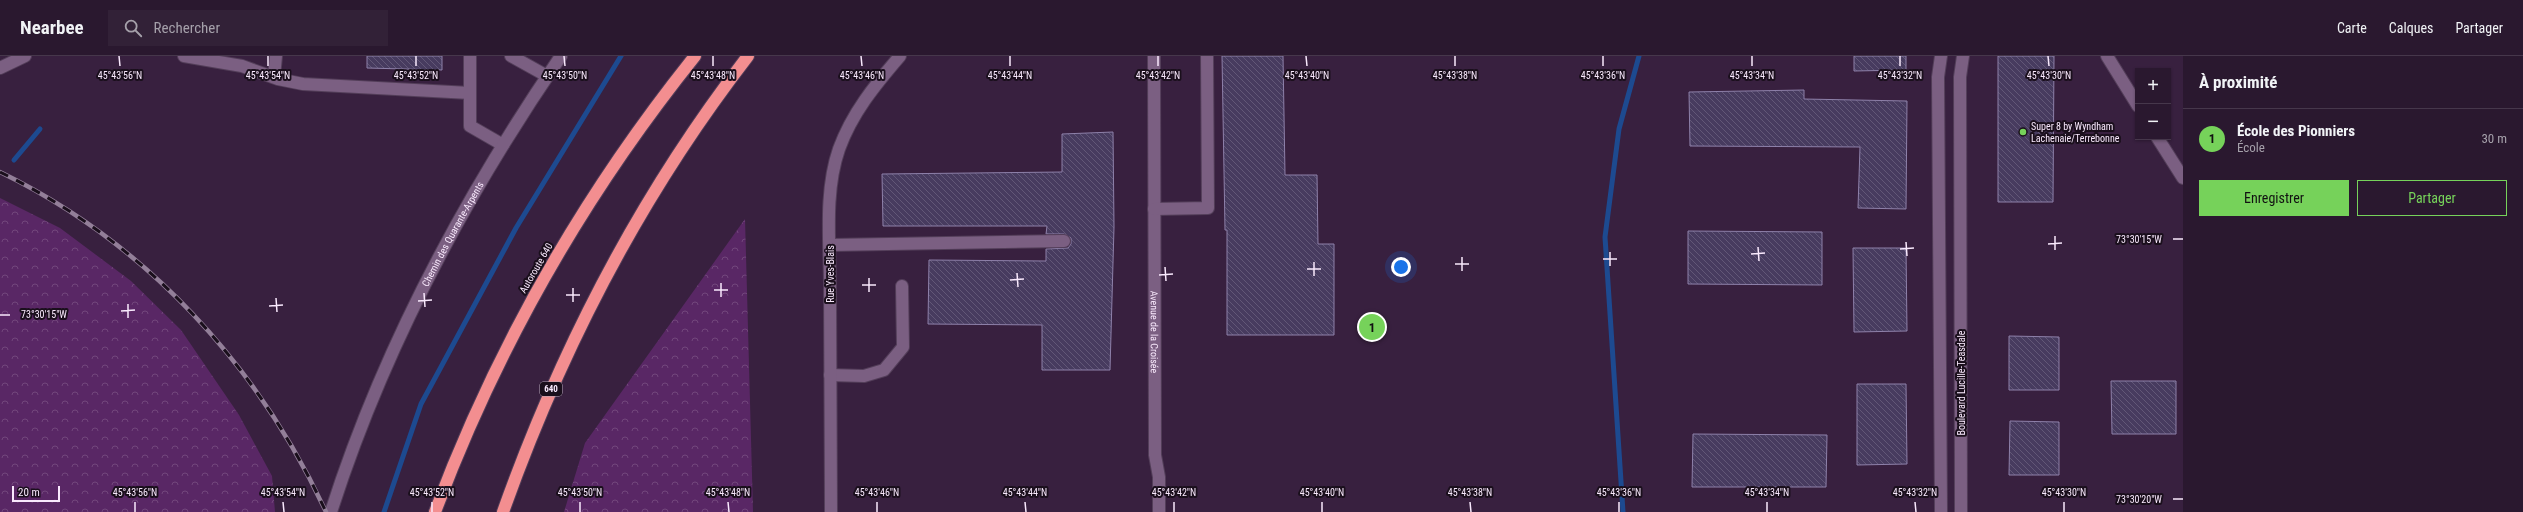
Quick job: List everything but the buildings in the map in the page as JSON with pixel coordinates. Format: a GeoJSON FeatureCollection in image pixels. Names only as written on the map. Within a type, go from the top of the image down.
{"type":"FeatureCollection","features":[{"type":"Feature","properties":{"kind":"highway","name":"Autoroute 640"},"geometry":{"type":"LineString","coordinates":[[435,512],[491,379],[550,267],[626,147],[695,56]]}},
{"type":"Feature","properties":{"kind":"highway","name":"640"},"geometry":{"type":"LineString","coordinates":[[503,512],[548,394],[601,288],[690,138],[748,56]]}},
{"type":"Feature","properties":{"kind":"street"},"geometry":{"type":"LineString","coordinates":[[0,68],[24,56]]}},
{"type":"Feature","properties":{"kind":"street"},"geometry":{"type":"LineString","coordinates":[[184,56],[242,66],[274,77],[323,86],[470,93]]}},
{"type":"Feature","properties":{"kind":"street"},"geometry":{"type":"LineString","coordinates":[[274,77],[276,56]]}},
{"type":"Feature","properties":{"kind":"street"},"geometry":{"type":"LineString","coordinates":[[470,56],[470,126],[502,145]]}},
{"type":"Feature","properties":{"kind":"street"},"geometry":{"type":"LineString","coordinates":[[511,56],[547,76]]}},
{"type":"Feature","properties":{"kind":"street","name":"Chemin des Quarante-Arpents"},"geometry":{"type":"LineString","coordinates":[[331,512],[371,404],[402,334],[454,229],[502,145],[561,56]]}},
{"type":"Feature","properties":{"kind":"street","name":"Rue Yves-Blais"},"geometry":{"type":"LineString","coordinates":[[831,512],[831,189],[839,150],[853,118],[864,100],[900,56]]}},
{"type":"Feature","properties":{"kind":"street","name":"Avenue de la Croisée"},"geometry":{"type":"LineString","coordinates":[[1154,56],[1155,455],[1159,477],[1159,512]]}},
{"type":"Feature","properties":{"kind":"street"},"geometry":{"type":"LineString","coordinates":[[1154,209],[1208,208],[1207,56]]}},
{"type":"Feature","properties":{"kind":"street","name":"Boulevard Lucille-Teasdale"},"geometry":{"type":"LineString","coordinates":[[1941,56],[1938,77],[1941,512]]}},
{"type":"Feature","properties":{"kind":"street","name":"Boulevard Lucille-Teasdale"},"geometry":{"type":"LineString","coordinates":[[1962,512],[1960,77],[1963,56]]}},
{"type":"Feature","properties":{"kind":"street"},"geometry":{"type":"LineString","coordinates":[[2107,56],[2137,104]]}},
{"type":"Feature","properties":{"kind":"street"},"geometry":{"type":"LineString","coordinates":[[2160,140],[2183,178]]}},
{"type":"Feature","properties":{"kind":"street"},"geometry":{"type":"LineString","coordinates":[[830,245],[1064,241]]}},
{"type":"Feature","properties":{"kind":"street"},"geometry":{"type":"LineString","coordinates":[[1939,255],[1960,254]]}},
{"type":"Feature","properties":{"kind":"street"},"geometry":{"type":"LineString","coordinates":[[830,375],[864,376],[884,370],[903,347],[902,286]]}},
{"type":"Feature","properties":{"kind":"green space"},"geometry":{"type":"Polygon","coordinates":[[[0,198],[60,228],[131,281],[181,330],[239,415],[272,476],[275,512],[0,512],[0,198]]]}},
{"type":"Feature","properties":{"kind":"green space"},"geometry":{"type":"Polygon","coordinates":[[[745,219],[753,512],[564,512],[585,443],[745,219]]]}},
{"type":"Feature","properties":{"kind":"waterway"},"geometry":{"type":"LineString","coordinates":[[384,512],[421,404],[516,228],[621,56]]}},
{"type":"Feature","properties":{"kind":"waterway"},"geometry":{"type":"LineString","coordinates":[[1623,512],[1605,237],[1619,129],[1639,56]]}},
{"type":"Feature","properties":{"kind":"waterway"},"geometry":{"type":"LineString","coordinates":[[14,160],[40,129]]}},
{"type":"Feature","properties":{"kind":"railway"},"geometry":{"type":"LineString","coordinates":[[0,172],[53,201],[103,234],[149,272],[192,314],[231,359],[267,407],[298,458],[326,512]]}},
{"type":"Feature","properties":{"kind":"place","name":"Super 8 by Wyndham Lachenaie/Terrebonne"},"geometry":{"type":"Point","coordinates":[2023,132]}},
{"type":"Feature","properties":{"kind":"place","name":"École des Pionniers"},"geometry":{"type":"Point","coordinates":[1372,327]}}]}
